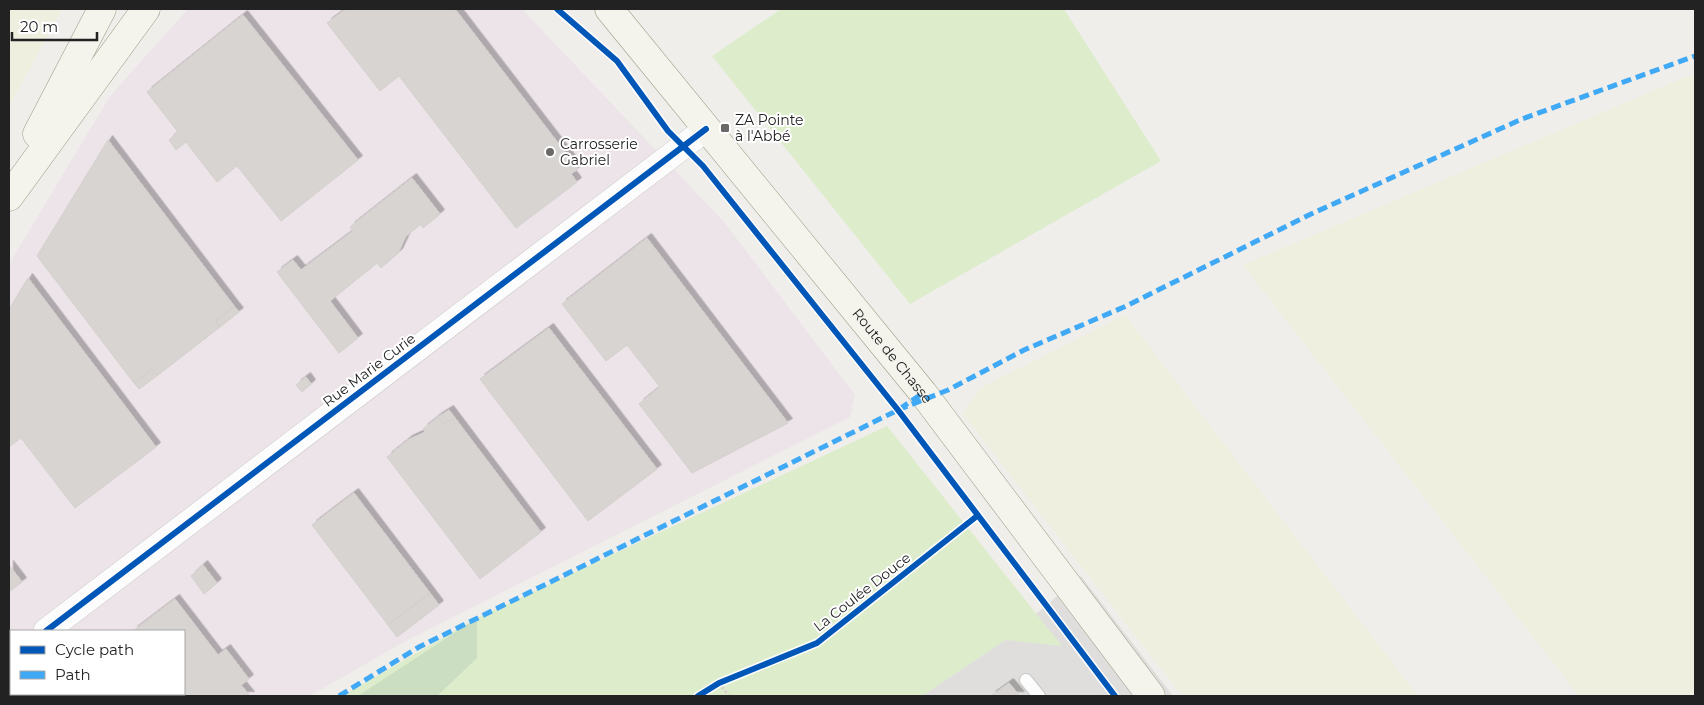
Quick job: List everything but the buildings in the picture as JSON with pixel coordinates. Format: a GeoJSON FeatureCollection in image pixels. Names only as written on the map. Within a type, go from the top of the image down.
{"type":"FeatureCollection","features":[{"type":"Feature","properties":{"kind":"main road"},"geometry":{"type":"LineString","coordinates":[[13,191],[40,128],[102,9]]}},
{"type":"Feature","properties":{"kind":"main road"},"geometry":{"type":"LineString","coordinates":[[13,191],[146,9]]}},
{"type":"Feature","properties":{"kind":"main road","name":"Route de Chasse"},"geometry":{"type":"LineString","coordinates":[[611,14],[923,393],[1151,696]]}},
{"type":"Feature","properties":{"kind":"street","name":"Rue Marie Curie"},"geometry":{"type":"LineString","coordinates":[[47,630],[706,129]]}},
{"type":"Feature","properties":{"kind":"lane"},"geometry":{"type":"LineString","coordinates":[[1026,680],[1039,696]]}},
{"type":"Feature","properties":{"kind":"path"},"geometry":{"type":"LineString","coordinates":[[712,687],[728,679]]}},
{"type":"Feature","properties":{"kind":"path"},"geometry":{"type":"LineString","coordinates":[[719,683],[729,696]]}},
{"type":"Feature","properties":{"kind":"shaded area"},"geometry":{"type":"Polygon","coordinates":[[[188,9],[522,9],[725,223],[855,395],[850,417],[402,643],[310,696],[9,696],[9,264],[110,96],[188,9]]]}},
{"type":"Feature","properties":{"kind":"shaded area"},"geometry":{"type":"Polygon","coordinates":[[[1081,576],[1173,696],[922,696],[1005,640],[1081,576]]]}},
{"type":"Feature","properties":{"kind":"green space"},"geometry":{"type":"Polygon","coordinates":[[[9,9],[62,9],[9,107],[9,9]]]}},
{"type":"Feature","properties":{"kind":"green space"},"geometry":{"type":"Polygon","coordinates":[[[781,9],[1064,9],[1161,161],[910,304],[712,56],[781,9]]]}},
{"type":"Feature","properties":{"kind":"green space"},"geometry":{"type":"Polygon","coordinates":[[[1695,73],[1695,696],[1579,696],[1243,265],[1695,73]]]}},
{"type":"Feature","properties":{"kind":"green space"},"geometry":{"type":"Polygon","coordinates":[[[1125,315],[1418,696],[1182,696],[963,414],[980,388],[1125,315]]]}},
{"type":"Feature","properties":{"kind":"green space"},"geometry":{"type":"Polygon","coordinates":[[[887,426],[1062,646],[1005,640],[922,696],[342,696],[477,618],[887,426]]]}},
{"type":"Feature","properties":{"kind":"green space"},"geometry":{"type":"Polygon","coordinates":[[[477,618],[477,658],[437,696],[358,696],[477,618]]]}},
{"type":"Feature","properties":{"kind":"marked path"},"geometry":{"type":"LineString","coordinates":[[898,410],[948,390],[1024,350],[1124,307],[1311,214],[1522,119],[1695,56]]}},
{"type":"Feature","properties":{"kind":"marked path"},"geometry":{"type":"LineString","coordinates":[[339,696],[419,647],[898,410],[923,393]]}},
{"type":"Feature","properties":{"kind":"cycle path"},"geometry":{"type":"LineString","coordinates":[[557,9],[617,61],[668,131],[703,166],[898,410],[1115,696]]}},
{"type":"Feature","properties":{"kind":"cycle path"},"geometry":{"type":"LineString","coordinates":[[47,630],[706,129]]}},
{"type":"Feature","properties":{"kind":"cycle path","name":"La Coulée Douce"},"geometry":{"type":"LineString","coordinates":[[698,696],[719,683],[817,643],[977,516]]}},
{"type":"Feature","properties":{"kind":"place","name":"ZA Pointe à l'Abbé"},"geometry":{"type":"Point","coordinates":[725,128]}},
{"type":"Feature","properties":{"kind":"place","name":"Carrosserie Gabriel"},"geometry":{"type":"Point","coordinates":[550,152]}}]}
